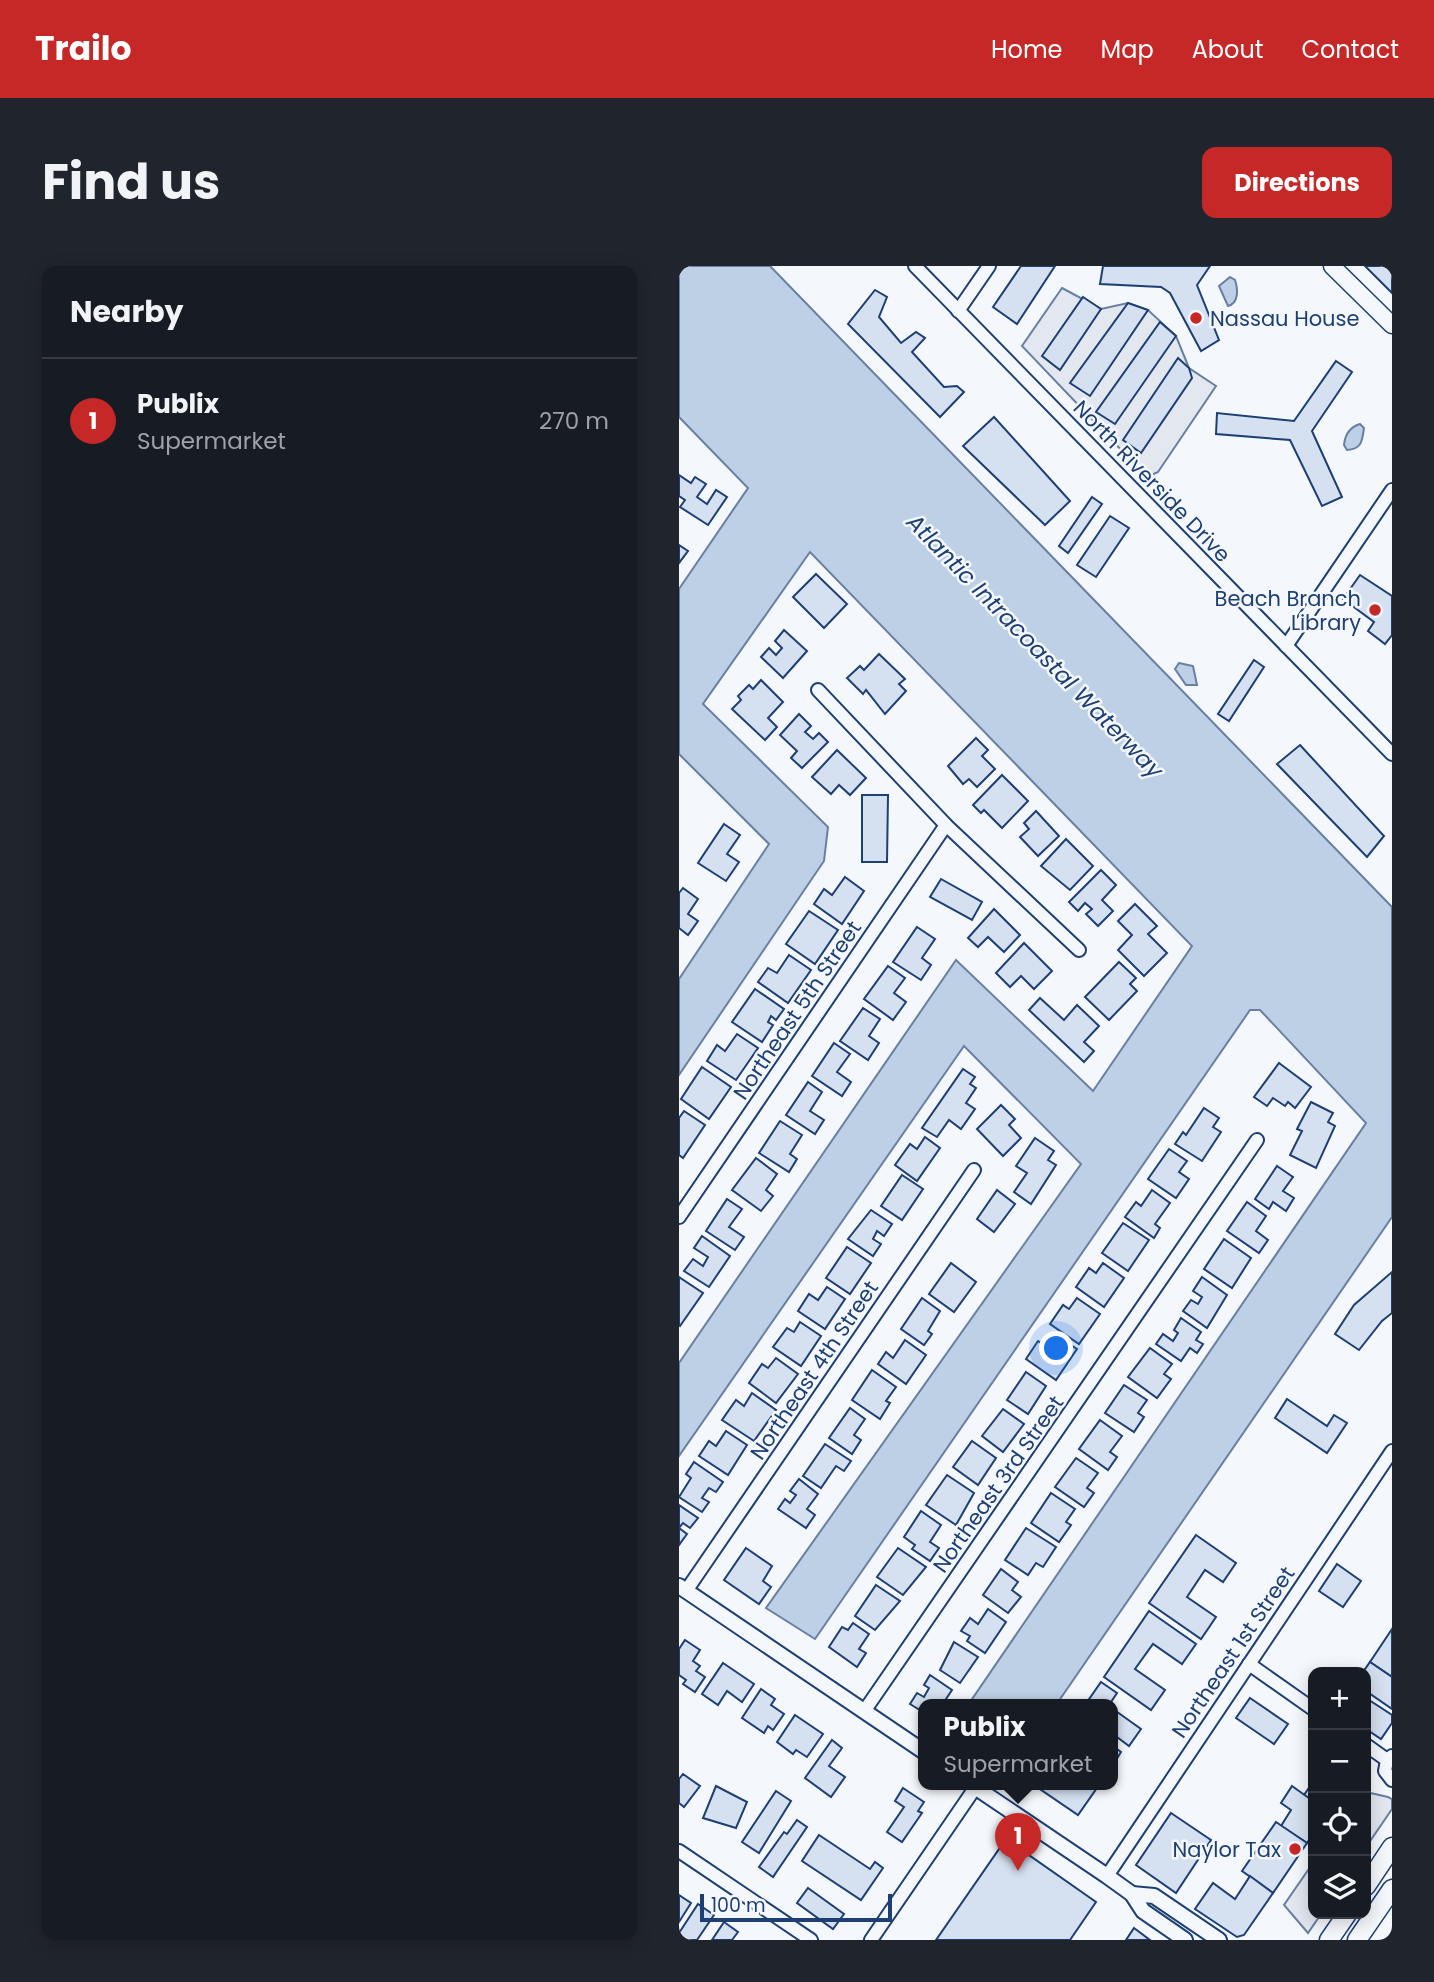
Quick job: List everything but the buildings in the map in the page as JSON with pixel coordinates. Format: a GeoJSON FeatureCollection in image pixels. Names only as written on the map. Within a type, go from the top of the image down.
{"type":"FeatureCollection","features":[{"type":"Feature","properties":{"kind":"main road"},"geometry":{"type":"LineString","coordinates":[[1332,266],[1392,325]]}},
{"type":"Feature","properties":{"kind":"main road"},"geometry":{"type":"LineString","coordinates":[[1371,1878],[1392,1847]]}},
{"type":"Feature","properties":{"kind":"main road"},"geometry":{"type":"LineString","coordinates":[[1357,1940],[1392,1889]]}},
{"type":"Feature","properties":{"kind":"main road"},"geometry":{"type":"LineString","coordinates":[[1329,1940],[1344,1919]]}},
{"type":"Feature","properties":{"kind":"street","name":"North Riverside Drive"},"geometry":{"type":"LineString","coordinates":[[915,266],[1392,754]]}},
{"type":"Feature","properties":{"kind":"street"},"geometry":{"type":"LineString","coordinates":[[958,311],[989,266]]}},
{"type":"Feature","properties":{"kind":"street"},"geometry":{"type":"LineString","coordinates":[[1286,646],[1392,490]]}},
{"type":"Feature","properties":{"kind":"street"},"geometry":{"type":"LineString","coordinates":[[818,690],[946,825],[1079,950]]}},
{"type":"Feature","properties":{"kind":"street","name":"Northeast 5th Street"},"geometry":{"type":"LineString","coordinates":[[679,1217],[946,825]]}},
{"type":"Feature","properties":{"kind":"street","name":"Northeast 3rd Street"},"geometry":{"type":"LineString","coordinates":[[865,1710],[1257,1140]]}},
{"type":"Feature","properties":{"kind":"street","name":"Northeast 4th Street"},"geometry":{"type":"LineString","coordinates":[[683,1588],[974,1171]]}},
{"type":"Feature","properties":{"kind":"street","name":"Northeast 1st Street"},"geometry":{"type":"LineString","coordinates":[[1107,1876],[1392,1451]]}},
{"type":"Feature","properties":{"kind":"street"},"geometry":{"type":"LineString","coordinates":[[683,1588],[918,1747]]}},
{"type":"Feature","properties":{"kind":"street"},"geometry":{"type":"LineString","coordinates":[[1249,1664],[1308,1705]]}},
{"type":"Feature","properties":{"kind":"street"},"geometry":{"type":"LineString","coordinates":[[1371,1748],[1389,1758],[1385,1771],[1392,1780]]}},
{"type":"Feature","properties":{"kind":"street"},"geometry":{"type":"LineString","coordinates":[[871,1940],[970,1790]]}},
{"type":"Feature","properties":{"kind":"street"},"geometry":{"type":"LineString","coordinates":[[979,1790],[1132,1894],[1143,1911],[1185,1940]]}},
{"type":"Feature","properties":{"kind":"street"},"geometry":{"type":"LineString","coordinates":[[679,1851],[811,1940]]}},
{"type":"Feature","properties":{"kind":"street"},"geometry":{"type":"LineString","coordinates":[[1132,1894],[1154,1896],[1219,1940]]}},
{"type":"Feature","properties":{"kind":"shaded area"},"geometry":{"type":"Polygon","coordinates":[[[1062,288],[1101,309],[1128,303],[1148,310],[1176,336],[1189,368],[1216,386],[1158,472],[1147,477],[1022,346],[1062,288]]]}},
{"type":"Feature","properties":{"kind":"shaded area"},"geometry":{"type":"Polygon","coordinates":[[[1371,1793],[1392,1799],[1392,1809],[1371,1840],[1371,1793]]]}},
{"type":"Feature","properties":{"kind":"shaded area"},"geometry":{"type":"Polygon","coordinates":[[[1308,1870],[1308,1919],[1318,1919],[1308,1933],[1284,1905],[1308,1870]]]}},
{"type":"Feature","properties":{"kind":"water","name":"Atlantic Intracoastal Waterway"},"geometry":{"type":"Polygon","coordinates":[[[679,266],[770,266],[1392,907],[1392,1217],[1060,1699],[972,1699],[1366,1123],[1260,1010],[1250,1010],[815,1639],[766,1608],[1081,1164],[964,1046],[679,1456],[679,1363],[956,960],[1093,1091],[1192,946],[810,552],[703,704],[828,827],[824,861],[679,1075],[679,979],[769,844],[679,754],[679,589],[748,488],[679,417],[679,266]]]}},
{"type":"Feature","properties":{"kind":"water"},"geometry":{"type":"Polygon","coordinates":[[[1230,277],[1235,280],[1237,295],[1234,302],[1228,306],[1219,286],[1230,277]]]}},
{"type":"Feature","properties":{"kind":"water"},"geometry":{"type":"Polygon","coordinates":[[[1360,424],[1364,428],[1360,443],[1356,448],[1347,450],[1344,445],[1347,435],[1353,427],[1360,424]]]}},
{"type":"Feature","properties":{"kind":"water"},"geometry":{"type":"Polygon","coordinates":[[[1179,663],[1193,666],[1197,685],[1186,685],[1175,669],[1179,663]]]}},
{"type":"Feature","properties":{"kind":"place","name":"Nassau House"},"geometry":{"type":"Point","coordinates":[1196,318]}},
{"type":"Feature","properties":{"kind":"place","name":"Beach Branch Library"},"geometry":{"type":"Point","coordinates":[1375,610]}},
{"type":"Feature","properties":{"kind":"place","name":"Naylor Tax"},"geometry":{"type":"Point","coordinates":[1295,1849]}},
{"type":"Feature","properties":{"kind":"place","name":"Publix"},"geometry":{"type":"Point","coordinates":[1018,1871]}}]}
